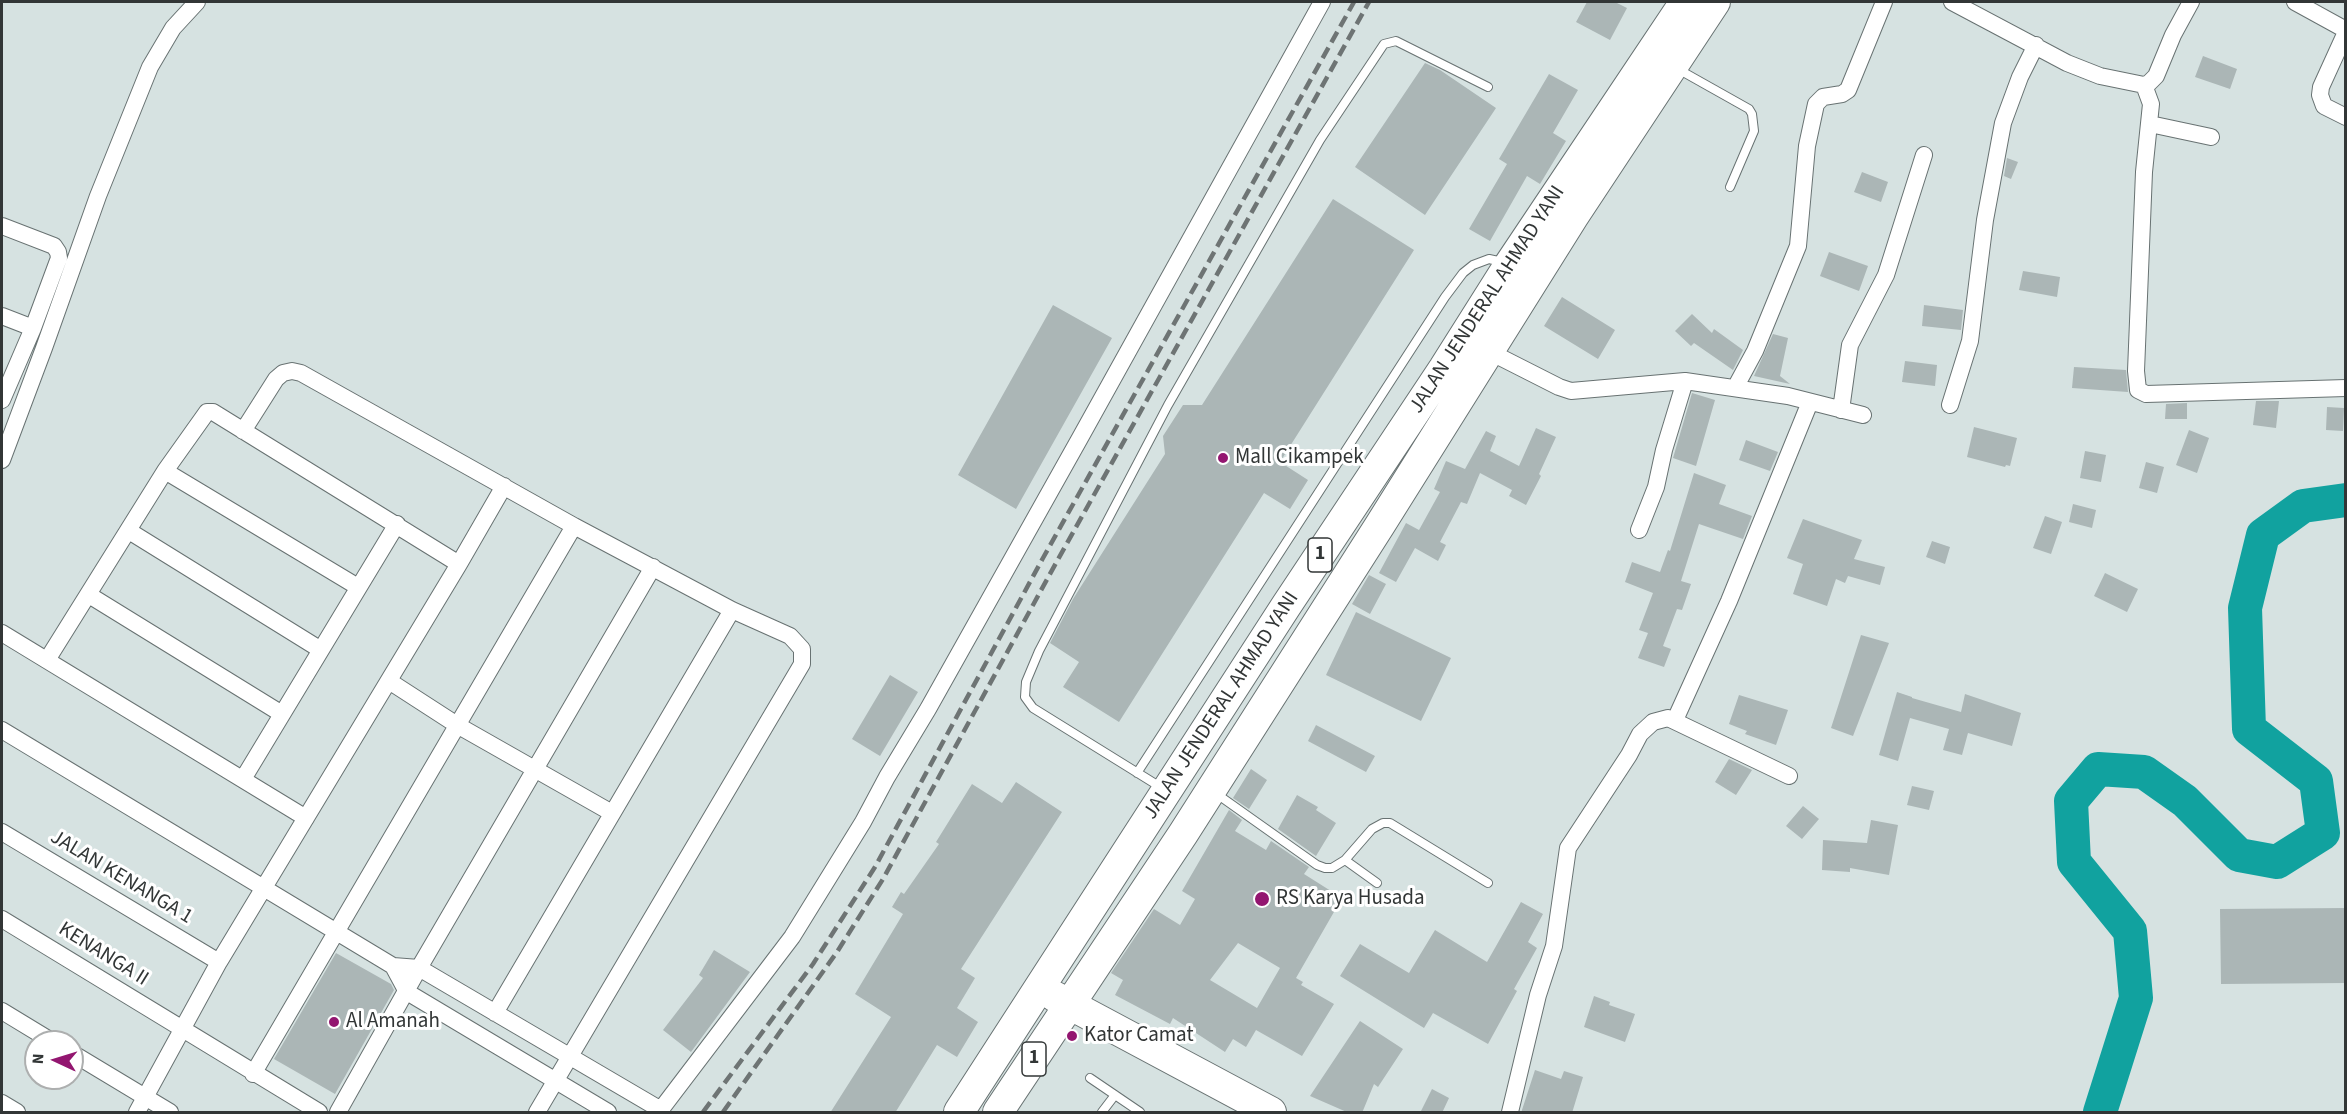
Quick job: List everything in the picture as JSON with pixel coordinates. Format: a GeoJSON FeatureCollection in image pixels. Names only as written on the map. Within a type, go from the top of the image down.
{"type":"FeatureCollection","features":[{"type":"Feature","properties":{"kind":"highway","name":"JALAN JENDERAL AHMAD YANI"},"geometry":{"type":"LineString","coordinates":[[959,1113],[1509,265],[1685,2]]}},
{"type":"Feature","properties":{"kind":"highway","name":"JALAN JENDERAL AHMAD YANI"},"geometry":{"type":"LineString","coordinates":[[998,1113],[1211,790],[1573,217],[1715,2]]}},
{"type":"Feature","properties":{"kind":"highway"},"geometry":{"type":"LineString","coordinates":[[1229,695],[1261,712]]}},
{"type":"Feature","properties":{"kind":"highway"},"geometry":{"type":"LineString","coordinates":[[1041,989],[1271,1113]]}},
{"type":"Feature","properties":{"kind":"street"},"geometry":{"type":"LineString","coordinates":[[2,460],[52,329],[98,196],[150,67],[173,28],[197,2]]}},
{"type":"Feature","properties":{"kind":"street"},"geometry":{"type":"LineString","coordinates":[[2,730],[265,888],[335,933],[393,966],[419,968],[660,1111],[792,937],[863,822],[1047,497],[1322,2]]}},
{"type":"Feature","properties":{"kind":"street"},"geometry":{"type":"LineString","coordinates":[[1735,388],[1755,351],[1798,246],[1807,147],[1816,104],[1823,97],[1830,94],[1842,94],[1848,90],[1884,2]]}},
{"type":"Feature","properties":{"kind":"street"},"geometry":{"type":"LineString","coordinates":[[1952,2],[2067,63],[2100,76],[2144,85],[2149,84],[2156,76],[2173,35],[2191,2]]}},
{"type":"Feature","properties":{"kind":"street"},"geometry":{"type":"LineString","coordinates":[[2295,2],[2346,31],[2320,87],[2324,106],[2346,117]]}},
{"type":"Feature","properties":{"kind":"street"},"geometry":{"type":"LineString","coordinates":[[1950,405],[1970,341],[1985,220],[2003,123],[2020,77],[2036,45]]}},
{"type":"Feature","properties":{"kind":"street"},"geometry":{"type":"LineString","coordinates":[[2144,85],[2151,104],[2144,172],[2137,336],[2136,370],[2139,392],[2146,394],[2346,388]]}},
{"type":"Feature","properties":{"kind":"street"},"geometry":{"type":"LineString","coordinates":[[2150,124],[2211,137]]}},
{"type":"Feature","properties":{"kind":"street"},"geometry":{"type":"LineString","coordinates":[[1841,410],[1850,345],[1886,274],[1924,155]]}},
{"type":"Feature","properties":{"kind":"street"},"geometry":{"type":"LineString","coordinates":[[2,226],[48,242],[58,252],[58,258],[33,328],[2,398]]}},
{"type":"Feature","properties":{"kind":"street"},"geometry":{"type":"LineString","coordinates":[[2,316],[33,328]]}},
{"type":"Feature","properties":{"kind":"street"},"geometry":{"type":"LineString","coordinates":[[1488,351],[1571,391],[1685,381],[1788,396],[1863,415]]}},
{"type":"Feature","properties":{"kind":"street"},"geometry":{"type":"LineString","coordinates":[[243,431],[276,379],[283,373],[292,371],[301,373],[574,526],[732,610],[790,636],[802,649],[802,664],[537,1113]]}},
{"type":"Feature","properties":{"kind":"street"},"geometry":{"type":"LineString","coordinates":[[1639,530],[1656,487],[1664,450],[1685,381]]}},
{"type":"Feature","properties":{"kind":"street"},"geometry":{"type":"LineString","coordinates":[[1674,720],[1729,601],[1810,402]]}},
{"type":"Feature","properties":{"kind":"street"},"geometry":{"type":"LineString","coordinates":[[47,660],[165,471],[207,412],[213,412],[459,564]]}},
{"type":"Feature","properties":{"kind":"street"},"geometry":{"type":"LineString","coordinates":[[165,471],[358,587]]}},
{"type":"Feature","properties":{"kind":"street"},"geometry":{"type":"LineString","coordinates":[[142,1105],[219,962],[504,486]]}},
{"type":"Feature","properties":{"kind":"street"},"geometry":{"type":"LineString","coordinates":[[243,779],[397,524]]}},
{"type":"Feature","properties":{"kind":"street"},"geometry":{"type":"LineString","coordinates":[[253,1074],[574,526]]}},
{"type":"Feature","properties":{"kind":"street"},"geometry":{"type":"LineString","coordinates":[[129,531],[321,650]]}},
{"type":"Feature","properties":{"kind":"street"},"geometry":{"type":"LineString","coordinates":[[338,1113],[419,968],[653,567]]}},
{"type":"Feature","properties":{"kind":"street"},"geometry":{"type":"LineString","coordinates":[[89,595],[282,714]]}},
{"type":"Feature","properties":{"kind":"street"},"geometry":{"type":"LineString","coordinates":[[495,1013],[732,610]]}},
{"type":"Feature","properties":{"kind":"street"},"geometry":{"type":"LineString","coordinates":[[2,633],[306,818]]}},
{"type":"Feature","properties":{"kind":"street"},"geometry":{"type":"LineString","coordinates":[[388,681],[534,770],[612,813]]}},
{"type":"Feature","properties":{"kind":"street"},"geometry":{"type":"LineString","coordinates":[[1510,1113],[1538,995],[1554,946],[1568,848],[1629,755],[1640,734],[1653,722],[1668,718],[1789,776]]}},
{"type":"Feature","properties":{"kind":"street","name":"JALAN KENANGA 1"},"geometry":{"type":"LineString","coordinates":[[2,832],[219,962]]}},
{"type":"Feature","properties":{"kind":"street","name":"KENANGA II"},"geometry":{"type":"LineString","coordinates":[[2,919],[319,1113]]}},
{"type":"Feature","properties":{"kind":"street"},"geometry":{"type":"LineString","coordinates":[[393,966],[407,992],[608,1113]]}},
{"type":"Feature","properties":{"kind":"street"},"geometry":{"type":"LineString","coordinates":[[2,1011],[33,1030]]}},
{"type":"Feature","properties":{"kind":"street"},"geometry":{"type":"LineString","coordinates":[[84,1062],[142,1105],[170,1113]]}},
{"type":"Feature","properties":{"kind":"street"},"geometry":{"type":"LineString","coordinates":[[2,1103],[17,1113]]}},
{"type":"Feature","properties":{"kind":"lane"},"geometry":{"type":"LineString","coordinates":[[1167,791],[1033,708],[1025,697],[1026,682],[1039,651],[1174,395],[1320,140],[1384,44],[1396,41],[1488,87]]}},
{"type":"Feature","properties":{"kind":"lane"},"geometry":{"type":"LineString","coordinates":[[1674,66],[1749,109],[1752,114],[1754,131],[1730,187]]}},
{"type":"Feature","properties":{"kind":"lane"},"geometry":{"type":"LineString","coordinates":[[1137,773],[1463,273],[1473,264],[1489,259],[1497,259],[1509,265]]}},
{"type":"Feature","properties":{"kind":"lane"},"geometry":{"type":"LineString","coordinates":[[1211,790],[1317,865],[1332,868],[1345,860],[1372,829],[1383,823],[1390,823],[1488,883]]}},
{"type":"Feature","properties":{"kind":"lane"},"geometry":{"type":"LineString","coordinates":[[1345,860],[1377,883]]}},
{"type":"Feature","properties":{"kind":"lane"},"geometry":{"type":"LineString","coordinates":[[1090,1078],[1140,1113]]}},
{"type":"Feature","properties":{"kind":"lane"},"geometry":{"type":"LineString","coordinates":[[1102,1113],[1115,1095]]}},
{"type":"Feature","properties":{"kind":"building"},"geometry":{"type":"Polygon","coordinates":[[[1587,2],[1615,2],[1627,8],[1610,40],[1576,22],[1587,2]]]}},
{"type":"Feature","properties":{"kind":"building"},"geometry":{"type":"Polygon","coordinates":[[[2203,56],[2237,69],[2230,89],[2195,77],[2203,56]]]}},
{"type":"Feature","properties":{"kind":"building"},"geometry":{"type":"Polygon","coordinates":[[[1425,63],[1440,70],[1496,108],[1425,215],[1355,167],[1425,63]]]}},
{"type":"Feature","properties":{"kind":"building"},"geometry":{"type":"Polygon","coordinates":[[[1549,74],[1578,90],[1553,133],[1566,141],[1540,184],[1527,176],[1490,241],[1469,229],[1507,164],[1499,159],[1549,74]]]}},
{"type":"Feature","properties":{"kind":"building"},"geometry":{"type":"Polygon","coordinates":[[[2007,158],[2018,162],[2011,179],[2004,176],[2007,158]]]}},
{"type":"Feature","properties":{"kind":"building"},"geometry":{"type":"Polygon","coordinates":[[[1862,172],[1888,182],[1881,202],[1854,192],[1862,172]]]}},
{"type":"Feature","properties":{"kind":"building","name":"Mall Cikampek"},"geometry":{"type":"Polygon","coordinates":[[[1333,199],[1414,250],[1280,462],[1308,480],[1290,509],[1264,493],[1119,722],[1063,687],[1079,662],[1050,643],[1073,599],[1165,454],[1163,436],[1183,405],[1202,405],[1333,199]]]}},
{"type":"Feature","properties":{"kind":"building"},"geometry":{"type":"Polygon","coordinates":[[[1829,252],[1868,266],[1859,291],[1820,276],[1829,252]]]}},
{"type":"Feature","properties":{"kind":"building"},"geometry":{"type":"Polygon","coordinates":[[[2023,271],[2060,277],[2057,297],[2019,290],[2023,271]]]}},
{"type":"Feature","properties":{"kind":"building"},"geometry":{"type":"Polygon","coordinates":[[[1562,297],[1615,330],[1598,359],[1544,326],[1562,297]]]}},
{"type":"Feature","properties":{"kind":"building"},"geometry":{"type":"Polygon","coordinates":[[[1053,305],[1112,338],[1016,509],[958,475],[1053,305]]]}},
{"type":"Feature","properties":{"kind":"building"},"geometry":{"type":"Polygon","coordinates":[[[1924,305],[1963,310],[1961,330],[1922,326],[1924,305]]]}},
{"type":"Feature","properties":{"kind":"building"},"geometry":{"type":"Polygon","coordinates":[[[1692,314],[1712,333],[1714,329],[1743,350],[1733,370],[1694,343],[1691,346],[1675,331],[1692,314]]]}},
{"type":"Feature","properties":{"kind":"building"},"geometry":{"type":"Polygon","coordinates":[[[1773,334],[1788,338],[1780,376],[1790,384],[1754,376],[1773,334]]]}},
{"type":"Feature","properties":{"kind":"building"},"geometry":{"type":"Polygon","coordinates":[[[1905,361],[1937,365],[1935,386],[1902,382],[1905,361]]]}},
{"type":"Feature","properties":{"kind":"building"},"geometry":{"type":"Polygon","coordinates":[[[2074,367],[2126,370],[2128,392],[2072,388],[2074,367]]]}},
{"type":"Feature","properties":{"kind":"building"},"geometry":{"type":"Polygon","coordinates":[[[1692,393],[1715,400],[1696,466],[1673,458],[1692,393]]]}},
{"type":"Feature","properties":{"kind":"building"},"geometry":{"type":"Polygon","coordinates":[[[2256,401],[2279,401],[2276,428],[2253,425],[2256,401]]]}},
{"type":"Feature","properties":{"kind":"building"},"geometry":{"type":"Polygon","coordinates":[[[2187,403],[2187,419],[2165,419],[2166,404],[2187,403]]]}},
{"type":"Feature","properties":{"kind":"building"},"geometry":{"type":"Polygon","coordinates":[[[2327,407],[2344,408],[2343,431],[2326,430],[2327,407]]]}},
{"type":"Feature","properties":{"kind":"building"},"geometry":{"type":"Polygon","coordinates":[[[1974,427],[2017,438],[2010,466],[2005,467],[1967,457],[1974,427]]]}},
{"type":"Feature","properties":{"kind":"building"},"geometry":{"type":"Polygon","coordinates":[[[1536,428],[1556,437],[1539,474],[1541,476],[1526,505],[1509,496],[1512,490],[1480,473],[1467,504],[1461,502],[1440,542],[1446,545],[1438,561],[1415,548],[1396,582],[1379,573],[1406,523],[1419,530],[1440,492],[1434,489],[1446,461],[1465,469],[1486,431],[1496,436],[1490,451],[1519,466],[1536,428]]]}},
{"type":"Feature","properties":{"kind":"building"},"geometry":{"type":"Polygon","coordinates":[[[2189,430],[2209,438],[2197,473],[2176,465],[2189,430]]]}},
{"type":"Feature","properties":{"kind":"building"},"geometry":{"type":"Polygon","coordinates":[[[1746,440],[1778,452],[1770,471],[1739,460],[1746,440]]]}},
{"type":"Feature","properties":{"kind":"building"},"geometry":{"type":"Polygon","coordinates":[[[2085,451],[2106,455],[2101,482],[2080,478],[2085,451]]]}},
{"type":"Feature","properties":{"kind":"building"},"geometry":{"type":"Polygon","coordinates":[[[2146,462],[2164,467],[2157,493],[2139,488],[2146,462]]]}},
{"type":"Feature","properties":{"kind":"building"},"geometry":{"type":"Polygon","coordinates":[[[1694,473],[1726,485],[1719,504],[1752,516],[1743,539],[1699,524],[1681,581],[1691,584],[1682,610],[1677,609],[1663,646],[1671,649],[1664,667],[1638,658],[1648,633],[1639,630],[1653,593],[1625,582],[1632,562],[1660,572],[1668,550],[1670,551],[1694,473]]]}},
{"type":"Feature","properties":{"kind":"building"},"geometry":{"type":"Polygon","coordinates":[[[2073,504],[2096,510],[2092,528],[2069,522],[2073,504]]]}},
{"type":"Feature","properties":{"kind":"building"},"geometry":{"type":"Polygon","coordinates":[[[2045,516],[2062,522],[2051,554],[2033,548],[2045,516]]]}},
{"type":"Feature","properties":{"kind":"building"},"geometry":{"type":"Polygon","coordinates":[[[1803,519],[1862,540],[1854,559],[1885,567],[1880,585],[1848,576],[1845,583],[1836,579],[1827,606],[1793,594],[1803,564],[1787,558],[1803,519]]]}},
{"type":"Feature","properties":{"kind":"building"},"geometry":{"type":"Polygon","coordinates":[[[1932,541],[1950,547],[1945,564],[1926,557],[1932,541]]]}},
{"type":"Feature","properties":{"kind":"building"},"geometry":{"type":"Polygon","coordinates":[[[2105,573],[2138,589],[2127,612],[2094,596],[2105,573]]]}},
{"type":"Feature","properties":{"kind":"building"},"geometry":{"type":"Polygon","coordinates":[[[1369,575],[1386,584],[1370,614],[1352,604],[1369,575]]]}},
{"type":"Feature","properties":{"kind":"building"},"geometry":{"type":"Polygon","coordinates":[[[1356,612],[1451,658],[1421,721],[1326,675],[1356,612]]]}},
{"type":"Feature","properties":{"kind":"building"},"geometry":{"type":"Polygon","coordinates":[[[1861,635],[1889,643],[1853,736],[1831,728],[1861,635]]]}},
{"type":"Feature","properties":{"kind":"building"},"geometry":{"type":"Polygon","coordinates":[[[890,675],[918,692],[880,756],[852,739],[890,675]]]}},
{"type":"Feature","properties":{"kind":"building"},"geometry":{"type":"Polygon","coordinates":[[[1897,692],[1961,712],[1965,694],[2021,713],[2012,746],[1968,733],[1962,755],[1943,750],[1949,729],[1910,718],[1898,761],[1879,755],[1897,692]]]}},
{"type":"Feature","properties":{"kind":"building"},"geometry":{"type":"Polygon","coordinates":[[[1739,695],[1788,710],[1776,745],[1745,734],[1747,731],[1729,724],[1739,695]]]}},
{"type":"Feature","properties":{"kind":"building"},"geometry":{"type":"Polygon","coordinates":[[[1316,725],[1375,756],[1366,772],[1308,741],[1316,725]]]}},
{"type":"Feature","properties":{"kind":"building"},"geometry":{"type":"Polygon","coordinates":[[[1729,759],[1752,770],[1736,795],[1715,782],[1729,759]]]}},
{"type":"Feature","properties":{"kind":"building"},"geometry":{"type":"Polygon","coordinates":[[[1251,769],[1267,780],[1249,809],[1233,798],[1251,769]]]}},
{"type":"Feature","properties":{"kind":"building"},"geometry":{"type":"Polygon","coordinates":[[[1016,782],[1062,812],[961,969],[975,978],[957,1008],[978,1022],[957,1057],[937,1045],[895,1113],[830,1113],[891,1017],[855,994],[903,914],[892,907],[901,892],[904,894],[939,844],[936,842],[972,784],[1002,803],[1016,782]]]}},
{"type":"Feature","properties":{"kind":"building"},"geometry":{"type":"Polygon","coordinates":[[[1912,786],[1934,791],[1929,810],[1907,805],[1912,786]]]}},
{"type":"Feature","properties":{"kind":"building"},"geometry":{"type":"Polygon","coordinates":[[[1297,795],[1318,807],[1316,810],[1336,823],[1316,856],[1278,829],[1297,795]]]}},
{"type":"Feature","properties":{"kind":"building"},"geometry":{"type":"Polygon","coordinates":[[[1803,806],[1819,819],[1802,839],[1786,826],[1803,806]]]}},
{"type":"Feature","properties":{"kind":"building"},"geometry":{"type":"Polygon","coordinates":[[[1229,810],[1242,820],[1235,831],[1266,850],[1271,841],[1309,867],[1304,874],[1342,898],[1296,978],[1303,982],[1301,985],[1334,1004],[1302,1056],[1256,1030],[1246,1047],[1233,1039],[1225,1052],[1173,1018],[1170,1024],[1115,995],[1123,980],[1111,973],[1154,909],[1180,925],[1195,899],[1182,891],[1229,810]],[[1238,943],[1210,980],[1257,1008],[1280,968],[1238,943]]]}},
{"type":"Feature","properties":{"kind":"building"},"geometry":{"type":"Polygon","coordinates":[[[1871,820],[1898,825],[1889,875],[1850,868],[1850,872],[1822,870],[1823,840],[1867,843],[1871,820]]]}},
{"type":"Feature","properties":{"kind":"building"},"geometry":{"type":"Polygon","coordinates":[[[1521,902],[1543,914],[1528,942],[1537,948],[1514,989],[1517,991],[1488,1044],[1433,1013],[1424,1028],[1340,976],[1360,944],[1409,973],[1435,930],[1487,962],[1521,902]]]}},
{"type":"Feature","properties":{"kind":"building"},"geometry":{"type":"Polygon","coordinates":[[[2346,908],[2346,983],[2221,984],[2220,909],[2346,908]]]}},
{"type":"Feature","properties":{"kind":"building"},"geometry":{"type":"Polygon","coordinates":[[[714,950],[750,972],[691,1052],[663,1030],[703,978],[699,975],[714,950]]]}},
{"type":"Feature","properties":{"kind":"building","name":"Al Amanah"},"geometry":{"type":"Polygon","coordinates":[[[336,953],[391,984],[394,990],[335,1094],[274,1059],[336,953]]]}},
{"type":"Feature","properties":{"kind":"building"},"geometry":{"type":"Polygon","coordinates":[[[1594,996],[1610,1002],[1609,1005],[1635,1014],[1625,1042],[1584,1027],[1594,996]]]}},
{"type":"Feature","properties":{"kind":"building"},"geometry":{"type":"Polygon","coordinates":[[[1360,1021],[1403,1049],[1378,1087],[1374,1084],[1362,1113],[1349,1113],[1310,1096],[1360,1021]]]}},
{"type":"Feature","properties":{"kind":"building"},"geometry":{"type":"Polygon","coordinates":[[[1535,1070],[1561,1079],[1564,1071],[1583,1077],[1572,1113],[1521,1113],[1535,1070]]]}},
{"type":"Feature","properties":{"kind":"building"},"geometry":{"type":"Polygon","coordinates":[[[1432,1089],[1449,1098],[1442,1113],[1420,1113],[1432,1089]]]}},
{"type":"Feature","properties":{"kind":"waterway"},"geometry":{"type":"LineString","coordinates":[[2100,1112],[2136,998],[2130,931],[2074,862],[2071,801],[2098,769],[2144,772],[2185,801],[2239,855],[2277,862],[2323,833],[2316,781],[2249,729],[2245,608],[2263,535],[2303,506],[2346,500]]}},
{"type":"Feature","properties":{"kind":"railway"},"geometry":{"type":"LineString","coordinates":[[703,1112],[813,964],[875,867],[1043,558],[1354,2]]}},
{"type":"Feature","properties":{"kind":"railway"},"geometry":{"type":"LineString","coordinates":[[723,1112],[837,952],[883,879],[1056,563],[1369,2]]}},
{"type":"Feature","properties":{"kind":"place","name":"Mall Cikampek"},"geometry":{"type":"Point","coordinates":[1223,458]}},
{"type":"Feature","properties":{"kind":"place","name":"RS Karya Husada"},"geometry":{"type":"Point","coordinates":[1262,899]}},
{"type":"Feature","properties":{"kind":"place","name":"Al Amanah"},"geometry":{"type":"Point","coordinates":[334,1022]}},
{"type":"Feature","properties":{"kind":"place","name":"Kator Camat"},"geometry":{"type":"Point","coordinates":[1072,1036]}}]}
